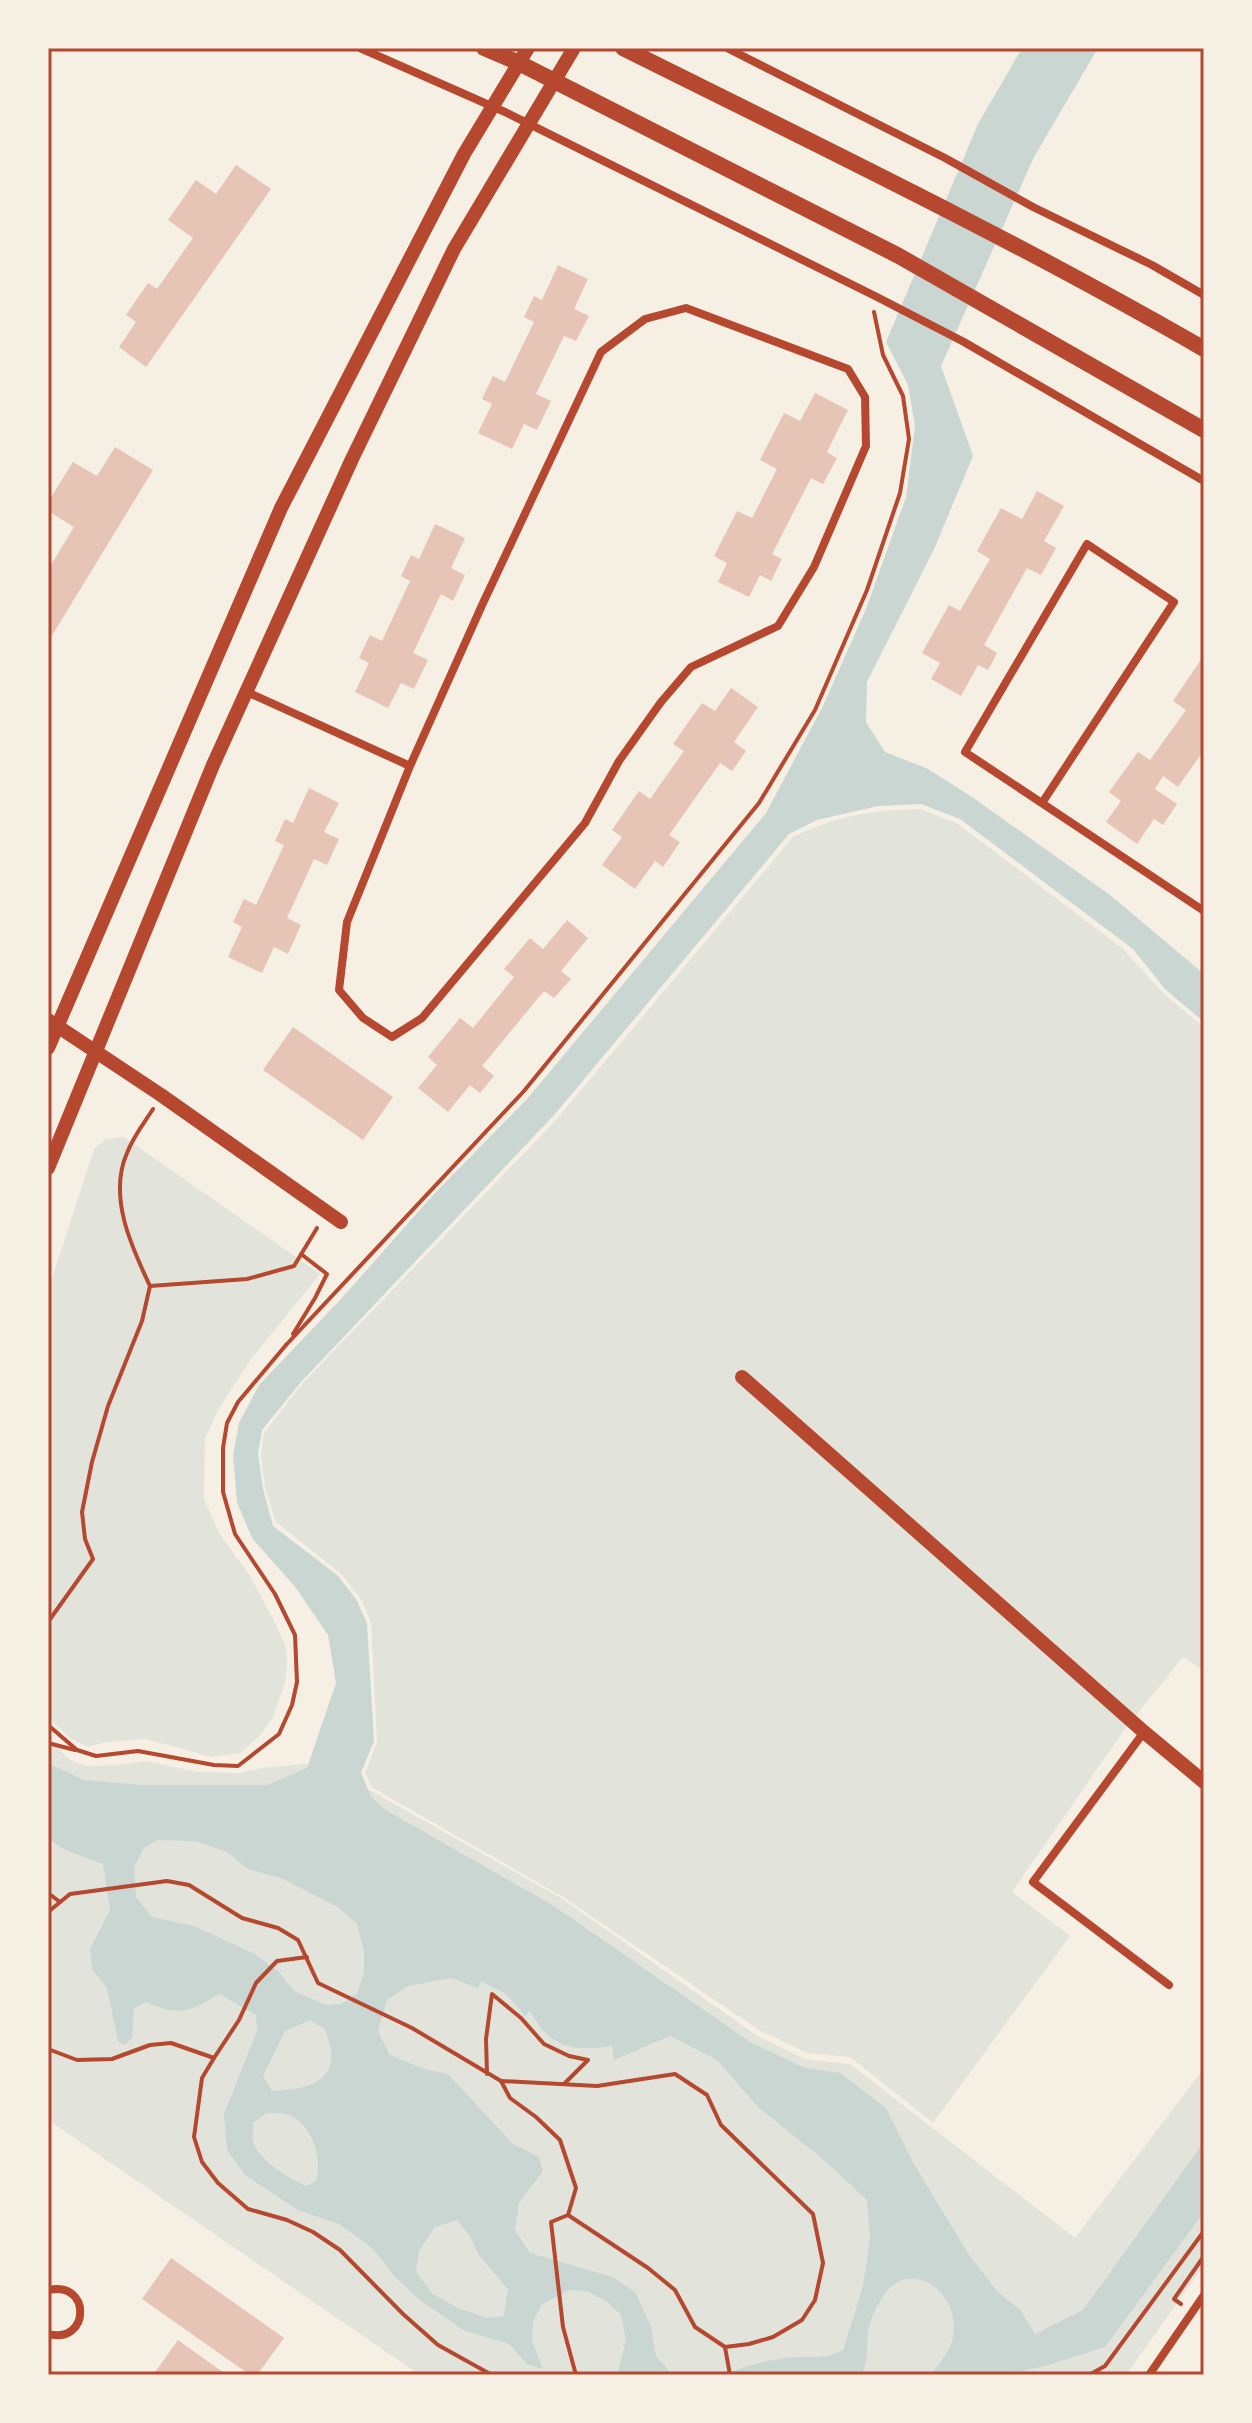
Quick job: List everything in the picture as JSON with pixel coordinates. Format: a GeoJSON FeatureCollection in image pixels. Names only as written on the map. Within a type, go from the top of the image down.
{"type":"FeatureCollection","features":[{"type":"Feature","properties":{"kind":"main road"},"geometry":{"type":"LineString","coordinates":[[484,48],[524,55],[555,81],[899,256],[1204,430]]}},
{"type":"Feature","properties":{"kind":"main road"},"geometry":{"type":"LineString","coordinates":[[623,48],[924,198],[1204,349]]}},
{"type":"Feature","properties":{"kind":"street"},"geometry":{"type":"LineString","coordinates":[[360,48],[493,106],[873,295],[964,342],[1204,481]]}},
{"type":"Feature","properties":{"kind":"street"},"geometry":{"type":"LineString","coordinates":[[48,1168],[213,765],[352,459],[454,249],[574,48]]}},
{"type":"Feature","properties":{"kind":"street"},"geometry":{"type":"LineString","coordinates":[[727,48],[945,158],[1033,207],[1152,265],[1204,295]]}},
{"type":"Feature","properties":{"kind":"street"},"geometry":{"type":"LineString","coordinates":[[48,1048],[52,1023],[281,508],[456,168],[524,55]]}},
{"type":"Feature","properties":{"kind":"street"},"geometry":{"type":"LineString","coordinates":[[686,308],[848,369],[865,397],[866,446],[814,567],[778,626],[691,667],[661,702],[619,761],[585,823],[422,1018],[392,1037],[363,1018],[339,990],[347,922],[410,766],[601,352],[645,319],[686,308]]}},
{"type":"Feature","properties":{"kind":"street"},"geometry":{"type":"LineString","coordinates":[[1042,803],[1174,602],[1087,544],[965,752],[1204,911]]}},
{"type":"Feature","properties":{"kind":"street"},"geometry":{"type":"LineString","coordinates":[[247,692],[410,766]]}},
{"type":"Feature","properties":{"kind":"street"},"geometry":{"type":"LineString","coordinates":[[52,1023],[161,1095],[341,1222]]}},
{"type":"Feature","properties":{"kind":"street"},"geometry":{"type":"LineString","coordinates":[[742,1377],[1204,1782]]}},
{"type":"Feature","properties":{"kind":"street"},"geometry":{"type":"LineString","coordinates":[[1144,1732],[1033,1882],[1169,1985]]}},
{"type":"Feature","properties":{"kind":"street"},"geometry":{"type":"LineString","coordinates":[[48,2290],[56,2288],[71,2292],[81,2312],[76,2327],[70,2332],[48,2334]]}},
{"type":"Feature","properties":{"kind":"street"},"geometry":{"type":"LineString","coordinates":[[1149,2375],[1204,2295]]}},
{"type":"Feature","properties":{"kind":"path"},"geometry":{"type":"LineString","coordinates":[[48,1743],[96,1756],[138,1751],[214,1765],[238,1766],[279,1734],[292,1705],[297,1682],[295,1635],[275,1594],[235,1534],[223,1492],[223,1448],[227,1423],[238,1402],[286,1345],[524,1091],[759,803],[815,710],[867,590],[900,493],[909,439],[903,396],[883,355],[873,295]]}},
{"type":"Feature","properties":{"kind":"path"},"geometry":{"type":"LineString","coordinates":[[48,1622],[93,1559],[85,1539],[82,1512],[87,1487],[108,1406],[142,1321],[150,1286],[132,1249],[122,1209],[120,1182],[125,1155],[161,1095]]}},
{"type":"Feature","properties":{"kind":"path"},"geometry":{"type":"LineString","coordinates":[[150,1286],[247,1279],[294,1266],[327,1212]]}},
{"type":"Feature","properties":{"kind":"path"},"geometry":{"type":"LineString","coordinates":[[286,1345],[327,1274],[301,1254]]}},
{"type":"Feature","properties":{"kind":"path"},"geometry":{"type":"LineString","coordinates":[[48,1725],[77,1750]]}},
{"type":"Feature","properties":{"kind":"path"},"geometry":{"type":"LineString","coordinates":[[48,1912],[70,1894],[167,1881],[189,1885],[242,1918],[278,1928],[298,1940],[318,1983],[412,2028],[501,2081],[597,2086],[675,2074],[707,2095],[721,2125],[813,2214],[823,2263],[815,2300],[802,2320],[773,2337],[725,2347],[695,2327],[675,2290],[648,2268],[568,2215]]}},
{"type":"Feature","properties":{"kind":"path"},"geometry":{"type":"LineString","coordinates":[[48,1893],[60,1902]]}},
{"type":"Feature","properties":{"kind":"path"},"geometry":{"type":"LineString","coordinates":[[307,1957],[277,1961],[256,1983],[239,2020],[202,2078],[194,2137],[202,2162],[218,2183],[248,2209],[287,2220],[340,2250],[438,2345],[492,2375]]}},
{"type":"Feature","properties":{"kind":"path"},"geometry":{"type":"LineString","coordinates":[[487,2074],[486,2039],[492,1994],[521,2018],[544,2044],[569,2056],[588,2060],[564,2084]]}},
{"type":"Feature","properties":{"kind":"path"},"geometry":{"type":"LineString","coordinates":[[48,2049],[77,2060],[112,2059],[150,2045],[171,2043],[214,2058]]}},
{"type":"Feature","properties":{"kind":"path"},"geometry":{"type":"LineString","coordinates":[[501,2081],[510,2098],[560,2140],[576,2188],[568,2215]]}},
{"type":"Feature","properties":{"kind":"path"},"geometry":{"type":"LineString","coordinates":[[568,2215],[551,2222],[563,2327],[576,2375]]}},
{"type":"Feature","properties":{"kind":"path"},"geometry":{"type":"LineString","coordinates":[[1084,2375],[1105,2366],[1203,2234]]}},
{"type":"Feature","properties":{"kind":"path"},"geometry":{"type":"LineString","coordinates":[[1193,2312],[1174,2299],[1204,2256]]}},
{"type":"Feature","properties":{"kind":"path"},"geometry":{"type":"LineString","coordinates":[[725,2347],[730,2375]]}},
{"type":"Feature","properties":{"kind":"shaded area"},"geometry":{"type":"Polygon","coordinates":[[[1022,48],[1098,48],[1034,157],[941,366],[973,456],[934,549],[867,682],[866,722],[885,752],[928,769],[972,797],[1110,895],[1204,974],[1204,1022],[1166,990],[1133,949],[960,819],[921,804],[878,806],[817,820],[789,834],[555,1114],[301,1382],[262,1430],[258,1453],[273,1526],[337,1575],[356,1599],[367,1623],[374,1741],[361,1773],[371,1796],[384,1809],[554,1906],[750,2042],[805,2068],[840,2073],[886,2108],[914,2164],[969,2255],[997,2291],[1021,2311],[1035,2334],[1083,2310],[1204,2142],[1204,2212],[1105,2347],[1006,2375],[931,2375],[949,2348],[954,2321],[941,2293],[931,2284],[918,2279],[905,2279],[893,2285],[873,2315],[862,2375],[723,2375],[770,2361],[822,2357],[843,2350],[863,2286],[870,2239],[867,2200],[825,2161],[758,2107],[717,2060],[670,2036],[614,2060],[612,2046],[574,2047],[554,2040],[530,2011],[525,2016],[506,1994],[481,1981],[478,1988],[451,1978],[408,1986],[387,2000],[378,2031],[390,2055],[424,2069],[448,2074],[513,2144],[539,2157],[543,2171],[519,2203],[515,2230],[530,2253],[613,2277],[636,2293],[651,2327],[656,2356],[673,2375],[617,2375],[626,2340],[621,2315],[606,2301],[587,2291],[570,2290],[542,2304],[533,2321],[532,2341],[543,2369],[527,2364],[509,2344],[463,2330],[420,2300],[396,2278],[373,2249],[339,2224],[298,2210],[245,2175],[227,2150],[224,2114],[257,2031],[256,2015],[220,1994],[200,2005],[177,2011],[146,2002],[134,2008],[132,2038],[125,2045],[118,2041],[107,1988],[92,1969],[90,1949],[110,1910],[103,1864],[63,1849],[48,1838],[48,1763],[84,1780],[141,1785],[267,1785],[307,1768],[336,1683],[328,1635],[296,1588],[252,1538],[237,1502],[233,1455],[239,1423],[259,1385],[435,1193],[527,1099],[766,813],[823,706],[866,609],[906,497],[915,426],[908,385],[886,342],[978,124],[1022,48]],[[157,1840],[144,1848],[134,1867],[136,1897],[152,1917],[194,1926],[255,1954],[279,1972],[294,1991],[326,2005],[341,2004],[357,1994],[364,1972],[364,1951],[357,1924],[338,1907],[281,1878],[248,1869],[227,1852],[196,1841],[157,1840]],[[310,2020],[285,2031],[263,2076],[272,2091],[317,2082],[328,2070],[331,2061],[325,2029],[310,2020]],[[266,2113],[253,2123],[254,2144],[269,2163],[306,2186],[316,2181],[316,2152],[303,2125],[282,2113],[266,2113]],[[457,2220],[435,2227],[419,2251],[416,2272],[433,2294],[458,2308],[487,2318],[504,2316],[508,2289],[478,2254],[470,2236],[457,2220]]]}},
{"type":"Feature","properties":{"kind":"shaded area"},"geometry":{"type":"Polygon","coordinates":[[[920,809],[958,824],[1122,948],[1164,994],[1204,1027],[1204,1671],[1183,1657],[1124,1730],[1012,1892],[1070,1936],[933,2123],[850,2057],[807,2053],[759,2030],[563,1897],[373,1788],[365,1773],[377,1742],[371,1622],[361,1599],[341,1574],[276,1522],[265,1488],[261,1454],[264,1433],[303,1383],[556,1120],[793,837],[855,816],[920,809]]]}},
{"type":"Feature","properties":{"kind":"shaded area"},"geometry":{"type":"Polygon","coordinates":[[[124,1137],[320,1274],[251,1359],[218,1410],[205,1439],[204,1499],[219,1533],[250,1576],[286,1647],[285,1683],[273,1717],[259,1737],[240,1753],[211,1757],[146,1739],[106,1742],[88,1747],[70,1738],[48,1717],[48,1291],[94,1149],[106,1139],[124,1137]]]}},
{"type":"Feature","properties":{"kind":"shaded area"},"geometry":{"type":"Polygon","coordinates":[[[48,1739],[70,1760],[86,1766],[146,1761],[197,1772],[238,1773],[305,1764],[373,1792],[561,1898],[756,2035],[805,2059],[850,2064],[1075,2238],[1204,2068],[1204,2265],[1126,2375],[420,2375],[48,2120],[48,1739]]]}},
{"type":"Feature","properties":{"kind":"building"},"geometry":{"type":"Polygon","coordinates":[[[236,165],[271,189],[146,367],[119,347],[136,322],[126,315],[148,283],[157,289],[193,238],[168,220],[196,180],[216,194],[236,165]]]}},
{"type":"Feature","properties":{"kind":"building"},"geometry":{"type":"Polygon","coordinates":[[[558,265],[588,279],[574,309],[589,316],[576,341],[564,336],[536,394],[551,401],[537,430],[524,424],[512,449],[478,433],[492,404],[482,399],[493,376],[505,382],[534,322],[524,317],[534,296],[542,300],[558,265]]]}},
{"type":"Feature","properties":{"kind":"building"},"geometry":{"type":"Polygon","coordinates":[[[815,393],[848,410],[827,452],[837,458],[823,484],[811,478],[772,554],[782,559],[771,581],[760,575],[749,597],[718,582],[727,563],[714,556],[737,511],[752,518],[777,469],[760,460],[784,413],[800,421],[815,393]]]}},
{"type":"Feature","properties":{"kind":"building"},"geometry":{"type":"Polygon","coordinates":[[[115,447],[153,470],[48,642],[48,570],[74,527],[48,511],[48,502],[73,462],[97,476],[115,447]]]}},
{"type":"Feature","properties":{"kind":"building"},"geometry":{"type":"Polygon","coordinates":[[[1037,491],[1064,506],[1044,541],[1056,548],[1041,575],[1027,568],[984,645],[997,653],[988,670],[978,665],[961,696],[931,679],[940,663],[922,653],[949,605],[960,611],[990,559],[977,551],[1001,508],[1022,519],[1037,491]]]}},
{"type":"Feature","properties":{"kind":"building"},"geometry":{"type":"Polygon","coordinates":[[[435,524],[465,538],[451,568],[465,575],[453,601],[441,594],[413,653],[428,660],[414,689],[401,683],[388,708],[355,692],[369,663],[359,658],[370,635],[382,641],[410,581],[401,576],[411,555],[419,559],[435,524]]]}},
{"type":"Feature","properties":{"kind":"building"},"geometry":{"type":"Polygon","coordinates":[[[1200,661],[1204,664],[1204,750],[1178,787],[1163,776],[1155,789],[1177,804],[1163,825],[1154,819],[1137,844],[1106,822],[1121,801],[1109,792],[1138,752],[1150,760],[1186,710],[1173,701],[1200,661]]]}},
{"type":"Feature","properties":{"kind":"building"},"geometry":{"type":"Polygon","coordinates":[[[731,688],[758,707],[734,742],[746,751],[732,771],[720,763],[669,835],[680,842],[663,867],[655,861],[635,889],[602,865],[622,837],[612,830],[639,791],[650,799],[684,751],[673,744],[702,703],[715,711],[731,688]]]}},
{"type":"Feature","properties":{"kind":"building"},"geometry":{"type":"Polygon","coordinates":[[[309,788],[339,803],[324,832],[339,839],[327,865],[314,859],[287,918],[301,925],[288,954],[274,947],[262,973],[228,957],[242,927],[233,922],[244,899],[256,905],[284,845],[275,841],[285,819],[293,823],[309,788]]]}},
{"type":"Feature","properties":{"kind":"building"},"geometry":{"type":"Polygon","coordinates":[[[567,920],[588,938],[561,971],[571,979],[554,998],[544,991],[482,1066],[494,1076],[480,1093],[470,1085],[448,1112],[418,1088],[437,1065],[428,1057],[460,1018],[473,1028],[514,977],[504,969],[530,938],[543,949],[567,920]]]}},
{"type":"Feature","properties":{"kind":"building"},"geometry":{"type":"Polygon","coordinates":[[[293,1027],[393,1097],[363,1140],[263,1070],[293,1027]]]}},
{"type":"Feature","properties":{"kind":"building"},"geometry":{"type":"Polygon","coordinates":[[[171,2258],[284,2338],[257,2375],[250,2375],[142,2299],[171,2258]]]}},
{"type":"Feature","properties":{"kind":"building"},"geometry":{"type":"Polygon","coordinates":[[[178,2340],[227,2375],[153,2375],[178,2340]]]}}]}
